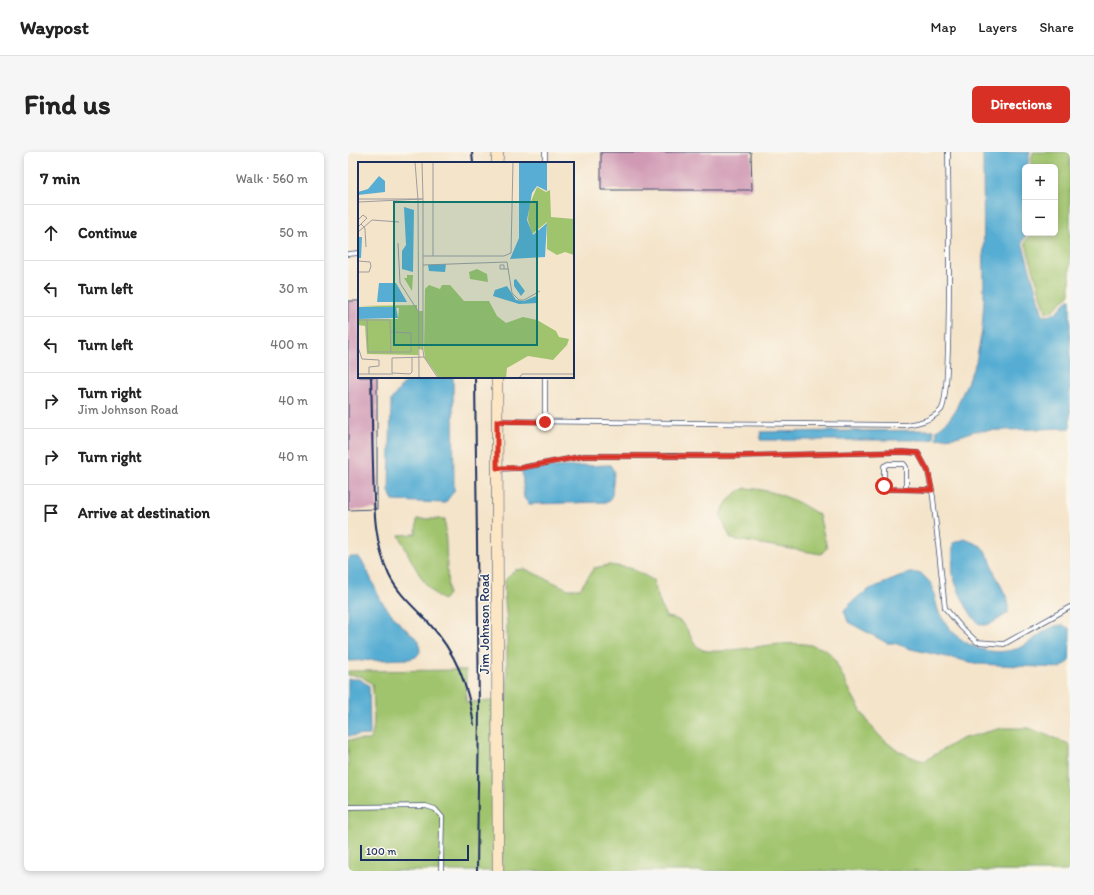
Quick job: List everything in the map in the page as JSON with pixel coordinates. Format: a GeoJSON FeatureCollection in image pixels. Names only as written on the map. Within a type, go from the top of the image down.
{"type":"FeatureCollection","features":[{"type":"Feature","properties":{"kind":"street"},"geometry":{"type":"LineString","coordinates":[[497,162],[498,152]]}},
{"type":"Feature","properties":{"kind":"street","name":"Jim Johnson Road"},"geometry":{"type":"LineString","coordinates":[[497,378],[498,871]]}},
{"type":"Feature","properties":{"kind":"lane"},"geometry":{"type":"LineString","coordinates":[[497,421],[905,425],[928,420],[941,410],[946,397],[948,354],[948,152]]}},
{"type":"Feature","properties":{"kind":"lane"},"geometry":{"type":"LineString","coordinates":[[348,254],[358,253]]}},
{"type":"Feature","properties":{"kind":"lane"},"geometry":{"type":"LineString","coordinates":[[545,378],[545,422]]}},
{"type":"Feature","properties":{"kind":"lane"},"geometry":{"type":"LineString","coordinates":[[497,468],[520,468],[584,456],[734,456],[903,452],[918,453],[923,460],[932,490],[940,548],[945,608],[977,642],[1004,644],[1070,607]]}},
{"type":"Feature","properties":{"kind":"lane"},"geometry":{"type":"LineString","coordinates":[[906,489],[906,467],[904,464],[888,464],[884,466],[884,486],[886,489],[932,490]]}},
{"type":"Feature","properties":{"kind":"lane"},"geometry":{"type":"LineString","coordinates":[[348,807],[426,806],[435,809],[442,817],[441,871]]}},
{"type":"Feature","properties":{"kind":"green space"},"geometry":{"type":"Polygon","coordinates":[[[1033,152],[1070,152],[1070,294],[1051,312],[1046,312],[1025,242],[1029,236],[1058,236],[1058,164],[1031,164],[1033,152]]]}},
{"type":"Feature","properties":{"kind":"green space"},"geometry":{"type":"Polygon","coordinates":[[[746,488],[784,496],[802,504],[819,515],[827,548],[821,554],[731,539],[720,515],[730,498],[737,492],[746,488]]]}},
{"type":"Feature","properties":{"kind":"green space"},"geometry":{"type":"Polygon","coordinates":[[[417,519],[445,519],[448,594],[443,600],[429,588],[423,580],[399,535],[416,534],[417,519]]]}},
{"type":"Feature","properties":{"kind":"green space"},"geometry":{"type":"Polygon","coordinates":[[[609,565],[631,568],[653,580],[666,617],[678,620],[682,623],[695,644],[703,650],[720,651],[780,644],[806,644],[827,651],[834,659],[865,718],[883,739],[908,756],[924,761],[961,739],[1002,728],[1029,728],[1069,744],[1070,871],[502,871],[502,701],[507,701],[507,622],[504,589],[505,580],[515,570],[525,569],[568,589],[580,589],[594,568],[609,565]]]}},
{"type":"Feature","properties":{"kind":"green space"},"geometry":{"type":"Polygon","coordinates":[[[466,670],[466,702],[494,701],[494,871],[348,871],[348,740],[370,740],[373,730],[374,713],[372,684],[361,676],[348,675],[348,671],[466,670]]]}},
{"type":"Feature","properties":{"kind":"water"},"geometry":{"type":"Polygon","coordinates":[[[983,152],[1030,152],[1028,164],[1022,164],[1022,236],[1025,236],[1022,242],[1043,315],[1047,316],[1055,313],[1070,298],[1070,428],[974,431],[960,436],[936,439],[937,430],[948,421],[955,411],[976,362],[982,330],[984,299],[983,152]]]}},
{"type":"Feature","properties":{"kind":"water"},"geometry":{"type":"Polygon","coordinates":[[[408,378],[453,378],[454,491],[445,503],[393,501],[389,491],[391,400],[408,378]]]}},
{"type":"Feature","properties":{"kind":"water"},"geometry":{"type":"Polygon","coordinates":[[[934,430],[933,439],[928,440],[760,440],[761,432],[934,430]]]}},
{"type":"Feature","properties":{"kind":"water"},"geometry":{"type":"Polygon","coordinates":[[[610,465],[614,471],[612,495],[608,502],[529,504],[524,498],[522,470],[529,468],[610,465]]]}},
{"type":"Feature","properties":{"kind":"water"},"geometry":{"type":"Polygon","coordinates":[[[965,539],[981,546],[990,559],[995,574],[1008,600],[1008,613],[989,624],[982,625],[974,618],[960,595],[953,575],[953,543],[965,539]]]}},
{"type":"Feature","properties":{"kind":"water"},"geometry":{"type":"Polygon","coordinates":[[[348,557],[359,557],[366,568],[381,601],[400,624],[419,641],[420,652],[416,657],[409,659],[348,661],[348,557]]]}},
{"type":"Feature","properties":{"kind":"water"},"geometry":{"type":"Polygon","coordinates":[[[909,573],[921,573],[929,581],[933,588],[941,616],[955,634],[972,646],[982,650],[993,651],[1016,649],[1027,644],[1050,628],[1063,625],[1070,629],[1069,661],[1061,668],[979,664],[911,649],[894,643],[887,643],[848,622],[844,610],[859,596],[870,589],[909,573]]]}},
{"type":"Feature","properties":{"kind":"water"},"geometry":{"type":"Polygon","coordinates":[[[348,679],[360,679],[369,686],[370,735],[348,736],[348,679]]]}},
{"type":"Feature","properties":{"kind":"building"},"geometry":{"type":"Polygon","coordinates":[[[601,152],[751,152],[752,190],[601,190],[601,152]]]}},
{"type":"Feature","properties":{"kind":"building"},"geometry":{"type":"Polygon","coordinates":[[[348,301],[358,301],[358,378],[377,378],[377,509],[348,510],[348,301]]]}},
{"type":"Feature","properties":{"kind":"railway"},"geometry":{"type":"LineString","coordinates":[[472,152],[473,162]]}},
{"type":"Feature","properties":{"kind":"railway"},"geometry":{"type":"LineString","coordinates":[[371,378],[374,507],[377,535],[384,562],[389,575],[397,588],[438,634],[453,657],[464,683],[474,725]]}},
{"type":"Feature","properties":{"kind":"railway"},"geometry":{"type":"LineString","coordinates":[[475,378],[479,708],[477,871]]}},
{"type":"Feature","properties":{"kind":"route"},"geometry":{"type":"LineString","coordinates":[[545,422],[497,421],[497,468],[520,468],[584,456],[734,456],[903,452],[918,453],[928,471],[932,490],[886,489],[884,486]]}}]}
